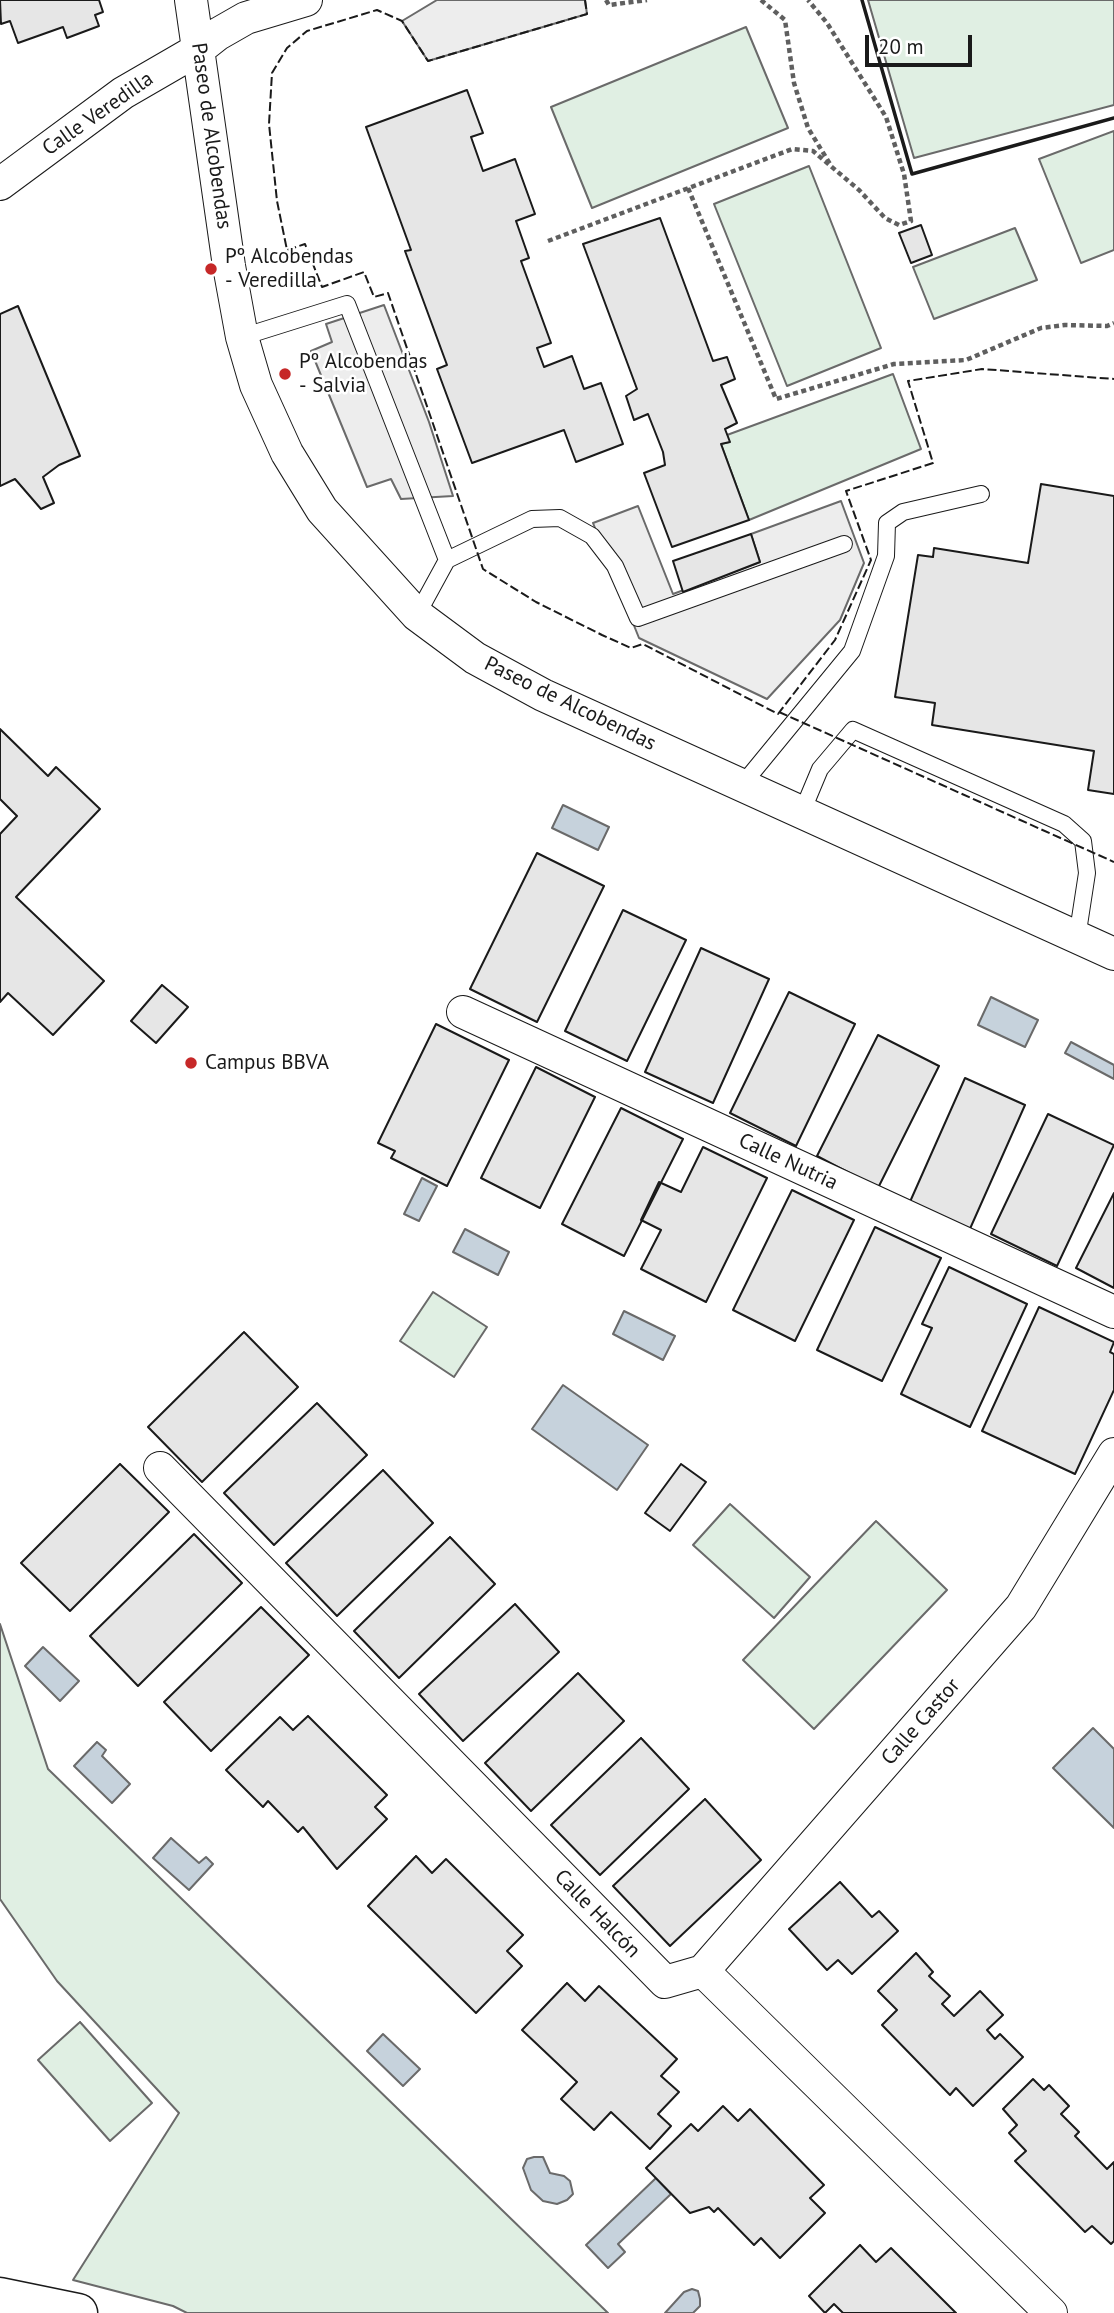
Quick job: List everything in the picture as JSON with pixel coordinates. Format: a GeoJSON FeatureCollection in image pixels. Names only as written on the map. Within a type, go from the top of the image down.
{"type":"FeatureCollection","features":[{"type":"Feature","properties":{"kind":"street","name":"Paseo de Alcobendas"},"geometry":{"type":"LineString","coordinates":[[191,0],[242,337],[256,384],[282,441],[322,510],[417,615],[475,658],[543,695],[1114,954]]}},
{"type":"Feature","properties":{"kind":"street","name":"Calle Veredilla"},"geometry":{"type":"LineString","coordinates":[[0,184],[123,93],[199,49],[218,34],[246,18],[306,0]]}},
{"type":"Feature","properties":{"kind":"street","name":"Calle Nutria"},"geometry":{"type":"LineString","coordinates":[[463,1012],[1114,1312]]}},
{"type":"Feature","properties":{"kind":"street","name":"Calle Castor"},"geometry":{"type":"LineString","coordinates":[[702,1971],[1021,1607],[1114,1454]]}},
{"type":"Feature","properties":{"kind":"street","name":"Calle Halcón"},"geometry":{"type":"LineString","coordinates":[[160,1468],[665,1982],[702,1971]]}},
{"type":"Feature","properties":{"kind":"street"},"geometry":{"type":"LineString","coordinates":[[702,1971],[1051,2313]]}},
{"type":"Feature","properties":{"kind":"street"},"geometry":{"type":"LineString","coordinates":[[0,2297],[78,2313]]}},
{"type":"Feature","properties":{"kind":"lane"},"geometry":{"type":"LineString","coordinates":[[242,337],[347,304],[447,560]]}},
{"type":"Feature","properties":{"kind":"lane"},"geometry":{"type":"LineString","coordinates":[[742,785],[852,651],[886,556],[887,523],[902,512],[982,494]]}},
{"type":"Feature","properties":{"kind":"lane"},"geometry":{"type":"LineString","coordinates":[[417,615],[447,560],[532,519],[560,518],[592,536],[615,566],[638,618],[844,544]]}},
{"type":"Feature","properties":{"kind":"lane"},"geometry":{"type":"LineString","coordinates":[[802,812],[820,769],[853,730],[1064,824],[1083,841],[1087,873],[1077,937]]}},
{"type":"Feature","properties":{"kind":"path"},"geometry":{"type":"LineString","coordinates":[[606,0],[609,5],[647,0]]}},
{"type":"Feature","properties":{"kind":"path"},"geometry":{"type":"LineString","coordinates":[[761,0],[785,20],[794,83],[808,128],[833,169]]}},
{"type":"Feature","properties":{"kind":"path"},"geometry":{"type":"LineString","coordinates":[[548,241],[792,149],[813,151],[859,190],[885,218],[899,225],[911,221],[904,174],[887,117],[827,23],[808,0]]}},
{"type":"Feature","properties":{"kind":"path"},"geometry":{"type":"LineString","coordinates":[[688,188],[776,399],[894,364],[966,360],[1041,328],[1065,325],[1107,326],[1114,323]]}},
{"type":"Feature","properties":{"kind":"green space"},"geometry":{"type":"Polygon","coordinates":[[[868,0],[1114,0],[1114,105],[914,158],[868,0]]]}},
{"type":"Feature","properties":{"kind":"green space"},"geometry":{"type":"Polygon","coordinates":[[[746,27],[788,128],[592,208],[551,107],[746,27]]]}},
{"type":"Feature","properties":{"kind":"green space"},"geometry":{"type":"Polygon","coordinates":[[[1114,131],[1114,250],[1081,263],[1039,159],[1114,131]]]}},
{"type":"Feature","properties":{"kind":"green space"},"geometry":{"type":"Polygon","coordinates":[[[809,166],[881,348],[787,386],[714,204],[809,166]]]}},
{"type":"Feature","properties":{"kind":"green space"},"geometry":{"type":"Polygon","coordinates":[[[1015,228],[1037,280],[934,319],[913,267],[1015,228]]]}},
{"type":"Feature","properties":{"kind":"green space"},"geometry":{"type":"Polygon","coordinates":[[[893,374],[921,449],[749,520],[721,444],[729,442],[727,435],[893,374]]]}},
{"type":"Feature","properties":{"kind":"green space"},"geometry":{"type":"Polygon","coordinates":[[[433,1292],[487,1327],[454,1377],[400,1341],[433,1292]]]}},
{"type":"Feature","properties":{"kind":"green space"},"geometry":{"type":"Polygon","coordinates":[[[730,1504],[810,1577],[774,1618],[693,1545],[730,1504]]]}},
{"type":"Feature","properties":{"kind":"green space"},"geometry":{"type":"Polygon","coordinates":[[[876,1521],[947,1590],[814,1729],[743,1660],[876,1521]]]}},
{"type":"Feature","properties":{"kind":"green space"},"geometry":{"type":"Polygon","coordinates":[[[0,1624],[48,1769],[608,2313],[187,2313],[173,2306],[73,2280],[179,2113],[57,1981],[0,1899],[0,1624]]]}},
{"type":"Feature","properties":{"kind":"green space"},"geometry":{"type":"Polygon","coordinates":[[[80,2022],[152,2103],[110,2141],[38,2060],[80,2022]]]}},
{"type":"Feature","properties":{"kind":"shaded area"},"geometry":{"type":"Polygon","coordinates":[[[437,0],[585,0],[587,14],[428,61],[402,21],[437,0]]]}},
{"type":"Feature","properties":{"kind":"shaded area"},"geometry":{"type":"Polygon","coordinates":[[[384,305],[429,422],[453,496],[401,499],[391,479],[367,487],[311,351],[332,342],[326,324],[384,305]]]}},
{"type":"Feature","properties":{"kind":"shaded area"},"geometry":{"type":"Polygon","coordinates":[[[841,501],[864,563],[840,620],[767,699],[639,638],[593,523],[638,506],[673,594],[760,562],[751,534],[841,501]]]}},
{"type":"Feature","properties":{"kind":"shaded area"},"geometry":{"type":"Polygon","coordinates":[[[563,805],[609,827],[598,850],[552,828],[563,805]]]}},
{"type":"Feature","properties":{"kind":"shaded area"},"geometry":{"type":"Polygon","coordinates":[[[991,997],[1038,1020],[1025,1047],[978,1025],[991,997]]]}},
{"type":"Feature","properties":{"kind":"shaded area"},"geometry":{"type":"Polygon","coordinates":[[[1071,1042],[1114,1065],[1114,1079],[1065,1053],[1071,1042]]]}},
{"type":"Feature","properties":{"kind":"shaded area"},"geometry":{"type":"Polygon","coordinates":[[[422,1178],[437,1186],[419,1221],[404,1214],[422,1178]]]}},
{"type":"Feature","properties":{"kind":"shaded area"},"geometry":{"type":"Polygon","coordinates":[[[465,1229],[509,1252],[498,1275],[453,1252],[465,1229]]]}},
{"type":"Feature","properties":{"kind":"shaded area"},"geometry":{"type":"Polygon","coordinates":[[[624,1311],[675,1336],[663,1360],[613,1334],[624,1311]]]}},
{"type":"Feature","properties":{"kind":"shaded area"},"geometry":{"type":"Polygon","coordinates":[[[563,1385],[648,1445],[617,1490],[532,1429],[563,1385]]]}},
{"type":"Feature","properties":{"kind":"shaded area"},"geometry":{"type":"Polygon","coordinates":[[[43,1647],[79,1681],[60,1701],[25,1666],[43,1647]]]}},
{"type":"Feature","properties":{"kind":"shaded area"},"geometry":{"type":"Polygon","coordinates":[[[1093,1728],[1114,1749],[1114,1828],[1053,1768],[1093,1728]]]}},
{"type":"Feature","properties":{"kind":"shaded area"},"geometry":{"type":"Polygon","coordinates":[[[97,1742],[106,1750],[102,1756],[130,1784],[112,1803],[74,1766],[97,1742]]]}},
{"type":"Feature","properties":{"kind":"shaded area"},"geometry":{"type":"Polygon","coordinates":[[[171,1838],[199,1863],[206,1857],[213,1864],[189,1890],[153,1858],[171,1838]]]}},
{"type":"Feature","properties":{"kind":"shaded area"},"geometry":{"type":"Polygon","coordinates":[[[383,2034],[420,2069],[403,2086],[367,2051],[383,2034]]]}},
{"type":"Feature","properties":{"kind":"shaded area"},"geometry":{"type":"Polygon","coordinates":[[[543,2157],[550,2173],[564,2176],[570,2181],[573,2194],[567,2200],[557,2204],[543,2201],[531,2190],[523,2168],[527,2159],[543,2157]]]}},
{"type":"Feature","properties":{"kind":"shaded area"},"geometry":{"type":"Polygon","coordinates":[[[656,2178],[671,2194],[618,2244],[625,2252],[608,2268],[586,2245],[656,2178]]]}},
{"type":"Feature","properties":{"kind":"shaded area"},"geometry":{"type":"Polygon","coordinates":[[[692,2289],[698,2291],[700,2299],[700,2306],[693,2313],[665,2313],[684,2292],[692,2289]]]}},
{"type":"Feature","properties":{"kind":"building"},"geometry":{"type":"Polygon","coordinates":[[[0,0],[99,0],[103,12],[95,15],[99,26],[67,38],[63,27],[18,43],[10,21],[1,24],[0,0]]]}},
{"type":"Feature","properties":{"kind":"building"},"geometry":{"type":"Polygon","coordinates":[[[467,90],[483,133],[471,137],[483,171],[515,159],[535,214],[516,221],[529,258],[521,261],[551,343],[537,348],[544,367],[572,356],[584,389],[601,383],[623,444],[576,462],[564,430],[472,463],[437,369],[447,365],[405,251],[411,250],[366,127],[467,90]]]}},
{"type":"Feature","properties":{"kind":"building"},"geometry":{"type":"Polygon","coordinates":[[[660,218],[713,361],[727,357],[735,379],[721,385],[737,423],[725,429],[730,442],[721,444],[749,520],[672,547],[644,473],[665,465],[663,452],[648,414],[634,420],[626,396],[637,389],[583,244],[660,218]]]}},
{"type":"Feature","properties":{"kind":"building"},"geometry":{"type":"Polygon","coordinates":[[[921,225],[932,255],[911,263],[899,233],[921,225]]]}},
{"type":"Feature","properties":{"kind":"building"},"geometry":{"type":"Polygon","coordinates":[[[18,306],[80,456],[59,465],[43,477],[54,503],[41,509],[15,479],[0,486],[0,314],[18,306]]]}},
{"type":"Feature","properties":{"kind":"building"},"geometry":{"type":"Polygon","coordinates":[[[1041,484],[1114,496],[1114,794],[1088,790],[1094,751],[932,725],[935,703],[895,697],[918,555],[933,557],[934,548],[1028,563],[1041,484]]]}},
{"type":"Feature","properties":{"kind":"building"},"geometry":{"type":"Polygon","coordinates":[[[751,534],[760,562],[683,592],[673,561],[751,534]]]}},
{"type":"Feature","properties":{"kind":"building"},"geometry":{"type":"Polygon","coordinates":[[[0,729],[48,776],[56,767],[100,809],[16,897],[104,981],[53,1035],[8,993],[0,1002],[0,834],[17,816],[0,799],[0,729]]]}},
{"type":"Feature","properties":{"kind":"building"},"geometry":{"type":"Polygon","coordinates":[[[537,853],[604,886],[537,1022],[470,989],[537,853]]]}},
{"type":"Feature","properties":{"kind":"building"},"geometry":{"type":"Polygon","coordinates":[[[623,910],[686,940],[627,1061],[565,1031],[623,910]]]}},
{"type":"Feature","properties":{"kind":"building"},"geometry":{"type":"Polygon","coordinates":[[[701,948],[769,979],[713,1103],[645,1072],[701,948]]]}},
{"type":"Feature","properties":{"kind":"building"},"geometry":{"type":"Polygon","coordinates":[[[162,985],[188,1007],[156,1043],[131,1021],[162,985]]]}},
{"type":"Feature","properties":{"kind":"building"},"geometry":{"type":"Polygon","coordinates":[[[789,992],[855,1024],[796,1146],[730,1113],[789,992]]]}},
{"type":"Feature","properties":{"kind":"building"},"geometry":{"type":"Polygon","coordinates":[[[436,1024],[509,1060],[447,1186],[391,1158],[395,1151],[378,1143],[436,1024]]]}},
{"type":"Feature","properties":{"kind":"building"},"geometry":{"type":"Polygon","coordinates":[[[878,1035],[939,1066],[878,1188],[817,1156],[878,1035]]]}},
{"type":"Feature","properties":{"kind":"building"},"geometry":{"type":"Polygon","coordinates":[[[536,1067],[595,1097],[540,1208],[481,1178],[536,1067]]]}},
{"type":"Feature","properties":{"kind":"building"},"geometry":{"type":"Polygon","coordinates":[[[965,1078],[1025,1105],[969,1231],[909,1204],[965,1078]]]}},
{"type":"Feature","properties":{"kind":"building"},"geometry":{"type":"Polygon","coordinates":[[[621,1108],[683,1139],[624,1256],[562,1224],[621,1108]]]}},
{"type":"Feature","properties":{"kind":"building"},"geometry":{"type":"Polygon","coordinates":[[[1048,1114],[1114,1145],[1057,1266],[991,1234],[1048,1114]]]}},
{"type":"Feature","properties":{"kind":"building"},"geometry":{"type":"Polygon","coordinates":[[[703,1147],[767,1178],[706,1302],[641,1269],[661,1230],[641,1220],[659,1182],[681,1192],[703,1147]]]}},
{"type":"Feature","properties":{"kind":"building"},"geometry":{"type":"Polygon","coordinates":[[[792,1190],[854,1220],[795,1341],[733,1310],[792,1190]]]}},
{"type":"Feature","properties":{"kind":"building"},"geometry":{"type":"Polygon","coordinates":[[[1114,1193],[1114,1288],[1076,1268],[1114,1193]]]}},
{"type":"Feature","properties":{"kind":"building"},"geometry":{"type":"Polygon","coordinates":[[[875,1227],[941,1258],[882,1381],[817,1350],[875,1227]]]}},
{"type":"Feature","properties":{"kind":"building"},"geometry":{"type":"Polygon","coordinates":[[[949,1267],[1027,1304],[970,1427],[901,1394],[932,1328],[922,1324],[949,1267]]]}},
{"type":"Feature","properties":{"kind":"building"},"geometry":{"type":"Polygon","coordinates":[[[1039,1307],[1114,1342],[1110,1352],[1114,1354],[1114,1390],[1075,1474],[982,1431],[1039,1307]]]}},
{"type":"Feature","properties":{"kind":"building"},"geometry":{"type":"Polygon","coordinates":[[[244,1332],[298,1387],[202,1482],[148,1427],[244,1332]]]}},
{"type":"Feature","properties":{"kind":"building"},"geometry":{"type":"Polygon","coordinates":[[[317,1403],[367,1455],[274,1545],[224,1493],[317,1403]]]}},
{"type":"Feature","properties":{"kind":"building"},"geometry":{"type":"Polygon","coordinates":[[[120,1464],[169,1512],[70,1611],[21,1563],[120,1464]]]}},
{"type":"Feature","properties":{"kind":"building"},"geometry":{"type":"Polygon","coordinates":[[[681,1464],[706,1482],[670,1531],[645,1513],[681,1464]]]}},
{"type":"Feature","properties":{"kind":"building"},"geometry":{"type":"Polygon","coordinates":[[[383,1470],[433,1523],[337,1616],[286,1563],[383,1470]]]}},
{"type":"Feature","properties":{"kind":"building"},"geometry":{"type":"Polygon","coordinates":[[[194,1534],[242,1583],[138,1686],[90,1636],[194,1534]]]}},
{"type":"Feature","properties":{"kind":"building"},"geometry":{"type":"Polygon","coordinates":[[[450,1537],[495,1584],[399,1678],[354,1631],[450,1537]]]}},
{"type":"Feature","properties":{"kind":"building"},"geometry":{"type":"Polygon","coordinates":[[[515,1604],[559,1652],[463,1741],[419,1694],[515,1604]]]}},
{"type":"Feature","properties":{"kind":"building"},"geometry":{"type":"Polygon","coordinates":[[[261,1607],[309,1655],[211,1751],[164,1702],[261,1607]]]}},
{"type":"Feature","properties":{"kind":"building"},"geometry":{"type":"Polygon","coordinates":[[[578,1673],[624,1721],[531,1811],[485,1763],[578,1673]]]}},
{"type":"Feature","properties":{"kind":"building"},"geometry":{"type":"Polygon","coordinates":[[[308,1716],[387,1795],[375,1807],[387,1819],[337,1869],[303,1827],[298,1832],[268,1801],[263,1807],[226,1770],[280,1717],[293,1730],[308,1716]]]}},
{"type":"Feature","properties":{"kind":"building"},"geometry":{"type":"Polygon","coordinates":[[[641,1738],[689,1789],[600,1875],[551,1825],[641,1738]]]}},
{"type":"Feature","properties":{"kind":"building"},"geometry":{"type":"Polygon","coordinates":[[[705,1799],[761,1860],[670,1946],[613,1886],[705,1799]]]}},
{"type":"Feature","properties":{"kind":"building"},"geometry":{"type":"Polygon","coordinates":[[[416,1856],[432,1873],[446,1859],[523,1935],[507,1951],[522,1966],[476,2013],[368,1906],[416,1856]]]}},
{"type":"Feature","properties":{"kind":"building"},"geometry":{"type":"Polygon","coordinates":[[[840,1882],[872,1917],[879,1911],[898,1931],[852,1974],[838,1960],[827,1970],[789,1929],[840,1882]]]}},
{"type":"Feature","properties":{"kind":"building"},"geometry":{"type":"Polygon","coordinates":[[[916,1953],[933,1972],[929,1976],[950,1996],[942,2004],[954,2016],[980,1991],[1003,2015],[987,2030],[995,2039],[1000,2034],[1023,2057],[973,2106],[956,2088],[950,2095],[882,2025],[897,2010],[878,1991],[916,1953]]]}},
{"type":"Feature","properties":{"kind":"building"},"geometry":{"type":"Polygon","coordinates":[[[567,1983],[585,2001],[599,1986],[677,2059],[661,2076],[679,2092],[658,2114],[671,2126],[650,2149],[611,2112],[594,2130],[561,2099],[577,2082],[522,2030],[567,1983]]]}},
{"type":"Feature","properties":{"kind":"building"},"geometry":{"type":"Polygon","coordinates":[[[1033,2079],[1044,2090],[1049,2085],[1069,2106],[1061,2114],[1079,2132],[1075,2136],[1107,2169],[1114,2162],[1114,2241],[1111,2244],[1092,2226],[1085,2232],[1015,2161],[1026,2151],[1009,2133],[1017,2125],[1003,2109],[1033,2079]]]}},
{"type":"Feature","properties":{"kind":"building"},"geometry":{"type":"Polygon","coordinates":[[[723,2106],[738,2121],[750,2109],[824,2185],[810,2198],[825,2213],[780,2258],[761,2238],[754,2245],[718,2208],[714,2212],[709,2207],[690,2213],[646,2168],[691,2124],[698,2131],[723,2106]]]}},
{"type":"Feature","properties":{"kind":"building"},"geometry":{"type":"Polygon","coordinates":[[[860,2245],[876,2262],[891,2248],[956,2313],[843,2313],[834,2304],[825,2313],[809,2296],[860,2245]]]}},
{"type":"Feature","properties":{"kind":"fence"},"geometry":{"type":"LineString","coordinates":[[585,0],[587,14],[428,61],[402,21],[377,10],[307,31],[287,48],[272,73],[269,124],[277,201],[287,250],[305,244],[322,287],[364,272],[374,297],[388,293],[483,569],[536,602],[602,635],[631,648],[643,644],[778,714],[835,640],[871,560],[846,491],[933,463],[908,381],[982,369],[1114,379]]}},
{"type":"Feature","properties":{"kind":"fence"},"geometry":{"type":"LineString","coordinates":[[779,712],[1114,862]]}},
{"type":"Feature","properties":{"kind":"wall"},"geometry":{"type":"LineString","coordinates":[[862,0],[912,174],[1114,118]]}},
{"type":"Feature","properties":{"kind":"place","name":"Pº Alcobendas - Veredilla"},"geometry":{"type":"Point","coordinates":[211,269]}},
{"type":"Feature","properties":{"kind":"place","name":"Pº Alcobendas - Salvia"},"geometry":{"type":"Point","coordinates":[285,374]}},
{"type":"Feature","properties":{"kind":"place","name":"Campus BBVA"},"geometry":{"type":"Point","coordinates":[191,1063]}}]}
